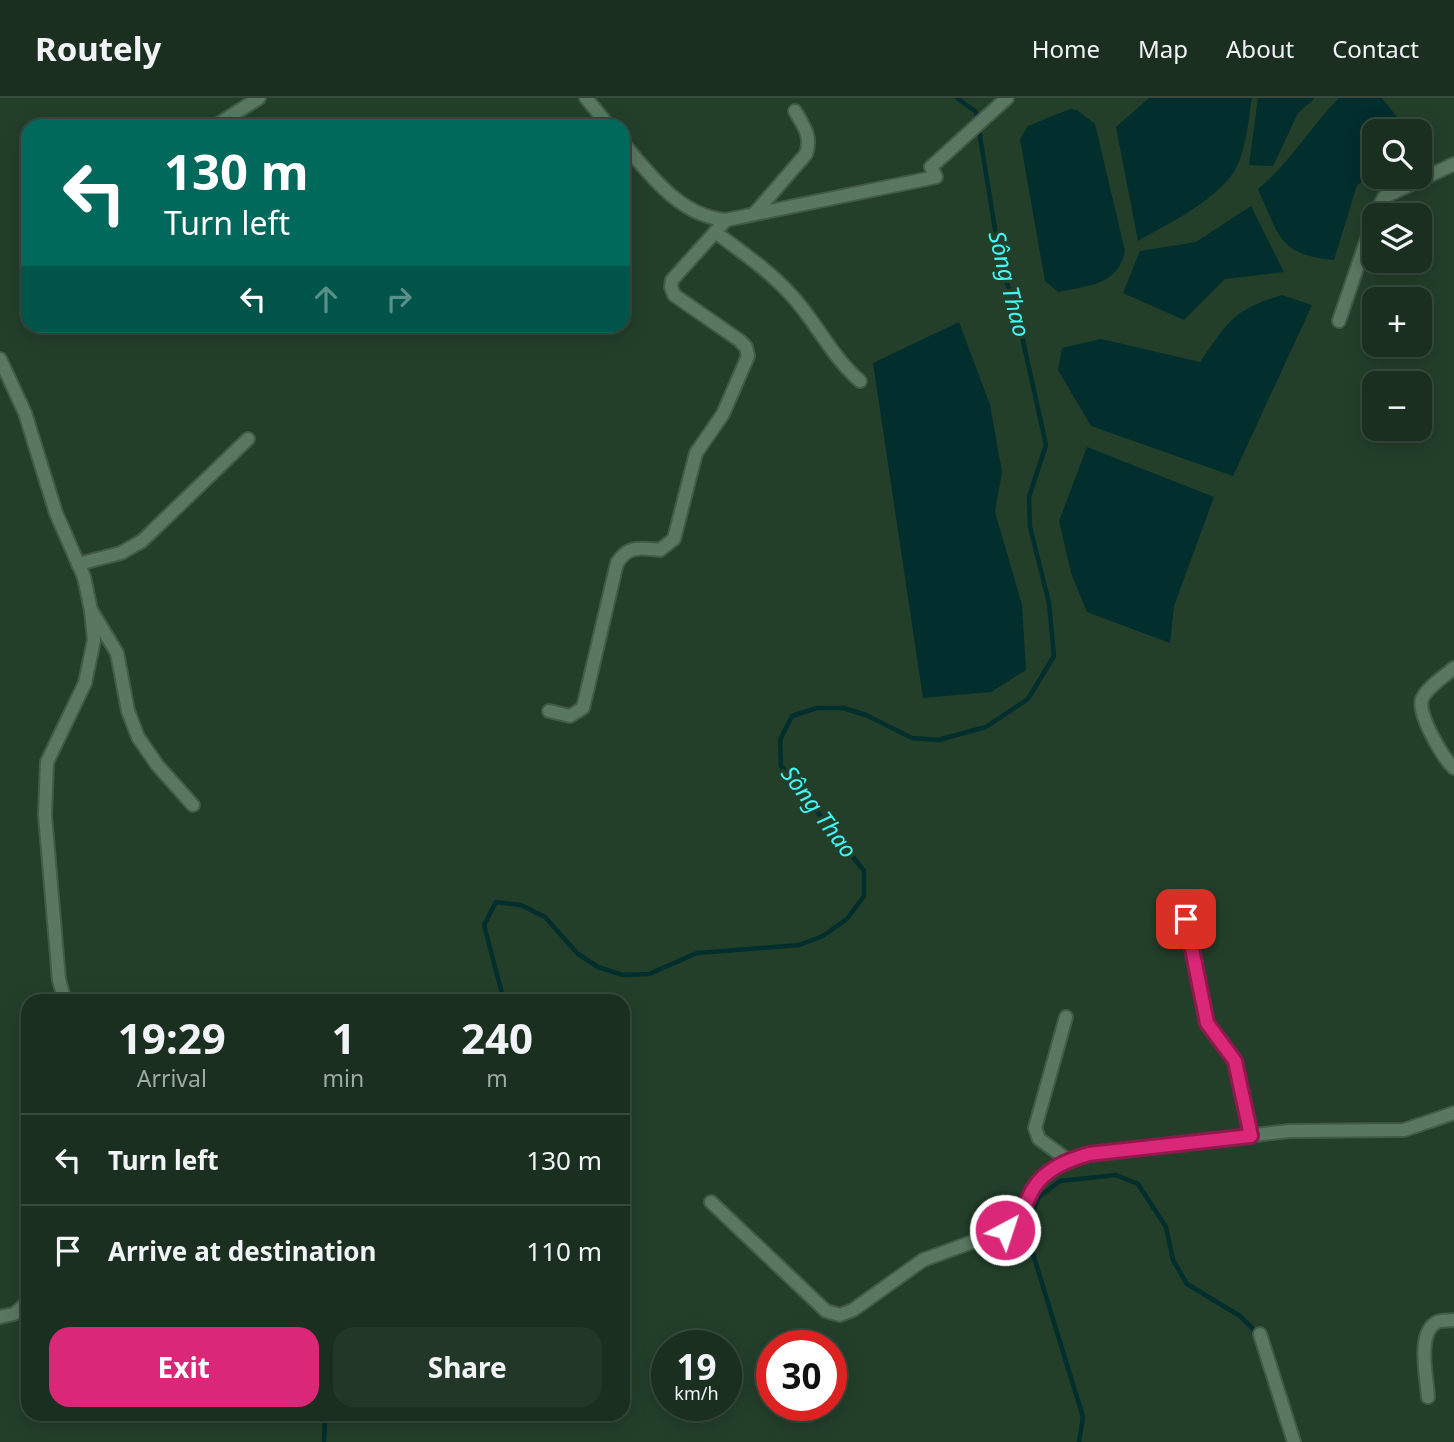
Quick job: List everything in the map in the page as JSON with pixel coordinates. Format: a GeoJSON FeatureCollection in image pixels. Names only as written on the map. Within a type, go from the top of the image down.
{"type":"FeatureCollection","features":[{"type":"Feature","properties":{"kind":"street"},"geometry":{"type":"LineString","coordinates":[[226,119],[259,98]]}},
{"type":"Feature","properties":{"kind":"street"},"geometry":{"type":"LineString","coordinates":[[586,98],[603,119]]}},
{"type":"Feature","properties":{"kind":"street"},"geometry":{"type":"LineString","coordinates":[[630,150],[683,206],[706,218],[726,220],[918,183],[936,177],[931,167],[1007,98]]}},
{"type":"Feature","properties":{"kind":"street"},"geometry":{"type":"LineString","coordinates":[[755,213],[806,154],[810,144],[808,134],[795,111]]}},
{"type":"Feature","properties":{"kind":"street"},"geometry":{"type":"LineString","coordinates":[[1381,203],[1384,197],[1454,164]]}},
{"type":"Feature","properties":{"kind":"street"},"geometry":{"type":"LineString","coordinates":[[549,711],[570,716],[583,708],[617,563],[623,554],[632,548],[660,550],[674,539],[696,453],[723,414],[748,355],[746,347],[739,340],[674,295],[671,287],[672,280],[726,220]]}},
{"type":"Feature","properties":{"kind":"street"},"geometry":{"type":"LineString","coordinates":[[715,232],[782,285],[802,307],[835,357],[860,381]]}},
{"type":"Feature","properties":{"kind":"street"},"geometry":{"type":"LineString","coordinates":[[1339,321],[1362,252]]}},
{"type":"Feature","properties":{"kind":"street"},"geometry":{"type":"LineString","coordinates":[[0,359],[25,413],[56,513],[78,564],[91,610],[93,640],[85,684],[47,762],[45,815],[59,980],[63,994]]}},
{"type":"Feature","properties":{"kind":"street"},"geometry":{"type":"LineString","coordinates":[[78,564],[121,553],[142,541],[248,439]]}},
{"type":"Feature","properties":{"kind":"street"},"geometry":{"type":"LineString","coordinates":[[91,610],[117,653],[128,711],[138,737],[158,766],[193,804]]}},
{"type":"Feature","properties":{"kind":"street"},"geometry":{"type":"LineString","coordinates":[[1454,668],[1428,691],[1422,700],[1421,713],[1454,768]]}},
{"type":"Feature","properties":{"kind":"street"},"geometry":{"type":"LineString","coordinates":[[1186,919],[1207,1023],[1235,1061],[1251,1136]]}},
{"type":"Feature","properties":{"kind":"street"},"geometry":{"type":"LineString","coordinates":[[1066,1017],[1035,1128],[1039,1139],[1068,1160]]}},
{"type":"Feature","properties":{"kind":"street"},"geometry":{"type":"LineString","coordinates":[[711,1202],[808,1297],[825,1311],[841,1315],[853,1310],[923,1260],[1005,1230],[1015,1223],[1035,1186],[1068,1160],[1089,1154],[1289,1131],[1404,1130],[1454,1113]]}},
{"type":"Feature","properties":{"kind":"street"},"geometry":{"type":"LineString","coordinates":[[0,1317],[14,1314],[21,1308]]}},
{"type":"Feature","properties":{"kind":"street"},"geometry":{"type":"LineString","coordinates":[[1428,1397],[1425,1348],[1428,1331],[1438,1322],[1454,1320]]}},
{"type":"Feature","properties":{"kind":"street"},"geometry":{"type":"LineString","coordinates":[[1260,1334],[1294,1442]]}},
{"type":"Feature","properties":{"kind":"water"},"geometry":{"type":"Polygon","coordinates":[[[1149,98],[1252,98],[1243,149],[1231,176],[1200,205],[1138,241],[1116,127],[1149,98]]]}},
{"type":"Feature","properties":{"kind":"water"},"geometry":{"type":"Polygon","coordinates":[[[1258,98],[1315,98],[1298,113],[1273,166],[1249,165],[1258,98]]]}},
{"type":"Feature","properties":{"kind":"water"},"geometry":{"type":"Polygon","coordinates":[[[1339,98],[1382,98],[1399,119],[1362,119],[1362,182],[1357,185],[1334,260],[1301,253],[1283,240],[1258,189],[1280,168],[1339,98]]]}},
{"type":"Feature","properties":{"kind":"water"},"geometry":{"type":"Polygon","coordinates":[[[1070,109],[1077,110],[1095,124],[1125,251],[1122,262],[1109,277],[1090,285],[1058,292],[1045,281],[1020,139],[1028,126],[1070,109]]]}},
{"type":"Feature","properties":{"kind":"water"},"geometry":{"type":"Polygon","coordinates":[[[1251,206],[1284,272],[1225,279],[1184,320],[1123,293],[1140,251],[1196,242],[1251,206]]]}},
{"type":"Feature","properties":{"kind":"water"},"geometry":{"type":"Polygon","coordinates":[[[1282,295],[1312,305],[1233,476],[1091,426],[1058,370],[1062,348],[1101,339],[1200,362],[1233,319],[1252,306],[1282,295]]]}},
{"type":"Feature","properties":{"kind":"water"},"geometry":{"type":"Polygon","coordinates":[[[959,322],[990,405],[1002,472],[995,512],[1022,605],[1026,670],[991,692],[923,698],[873,363],[959,322]]]}},
{"type":"Feature","properties":{"kind":"water"},"geometry":{"type":"Polygon","coordinates":[[[1087,447],[1214,497],[1174,606],[1170,643],[1087,612],[1071,573],[1059,521],[1087,447]]]}},
{"type":"Feature","properties":{"kind":"waterway","name":"Sông Thao"},"geometry":{"type":"LineString","coordinates":[[502,994],[484,925],[496,902],[521,905],[545,917],[578,954],[598,967],[623,975],[649,974],[697,953],[799,945],[823,936],[847,919],[864,896],[864,871],[781,766],[780,740],[792,716],[817,708],[843,708],[866,715],[912,738],[938,740],[986,727],[1028,699],[1054,656],[1049,603],[1030,527],[1029,497],[1046,445],[1014,300],[1002,272],[976,112],[957,98]]}},
{"type":"Feature","properties":{"kind":"waterway"},"geometry":{"type":"LineString","coordinates":[[1079,1442],[1083,1417],[1026,1231],[1038,1198],[1060,1181],[1116,1175],[1138,1184],[1166,1227],[1173,1260],[1187,1284],[1240,1316],[1257,1333]]}},
{"type":"Feature","properties":{"kind":"waterway","name":"Sông Thao"},"geometry":{"type":"LineString","coordinates":[[324,1442],[325,1421]]}},
{"type":"Feature","properties":{"kind":"route"},"geometry":{"type":"LineString","coordinates":[[1005,1230],[1015,1223],[1022,1213],[1035,1186],[1049,1172],[1068,1160],[1089,1154],[1251,1136],[1235,1061],[1211,1032],[1207,1023],[1186,919]]}}]}
